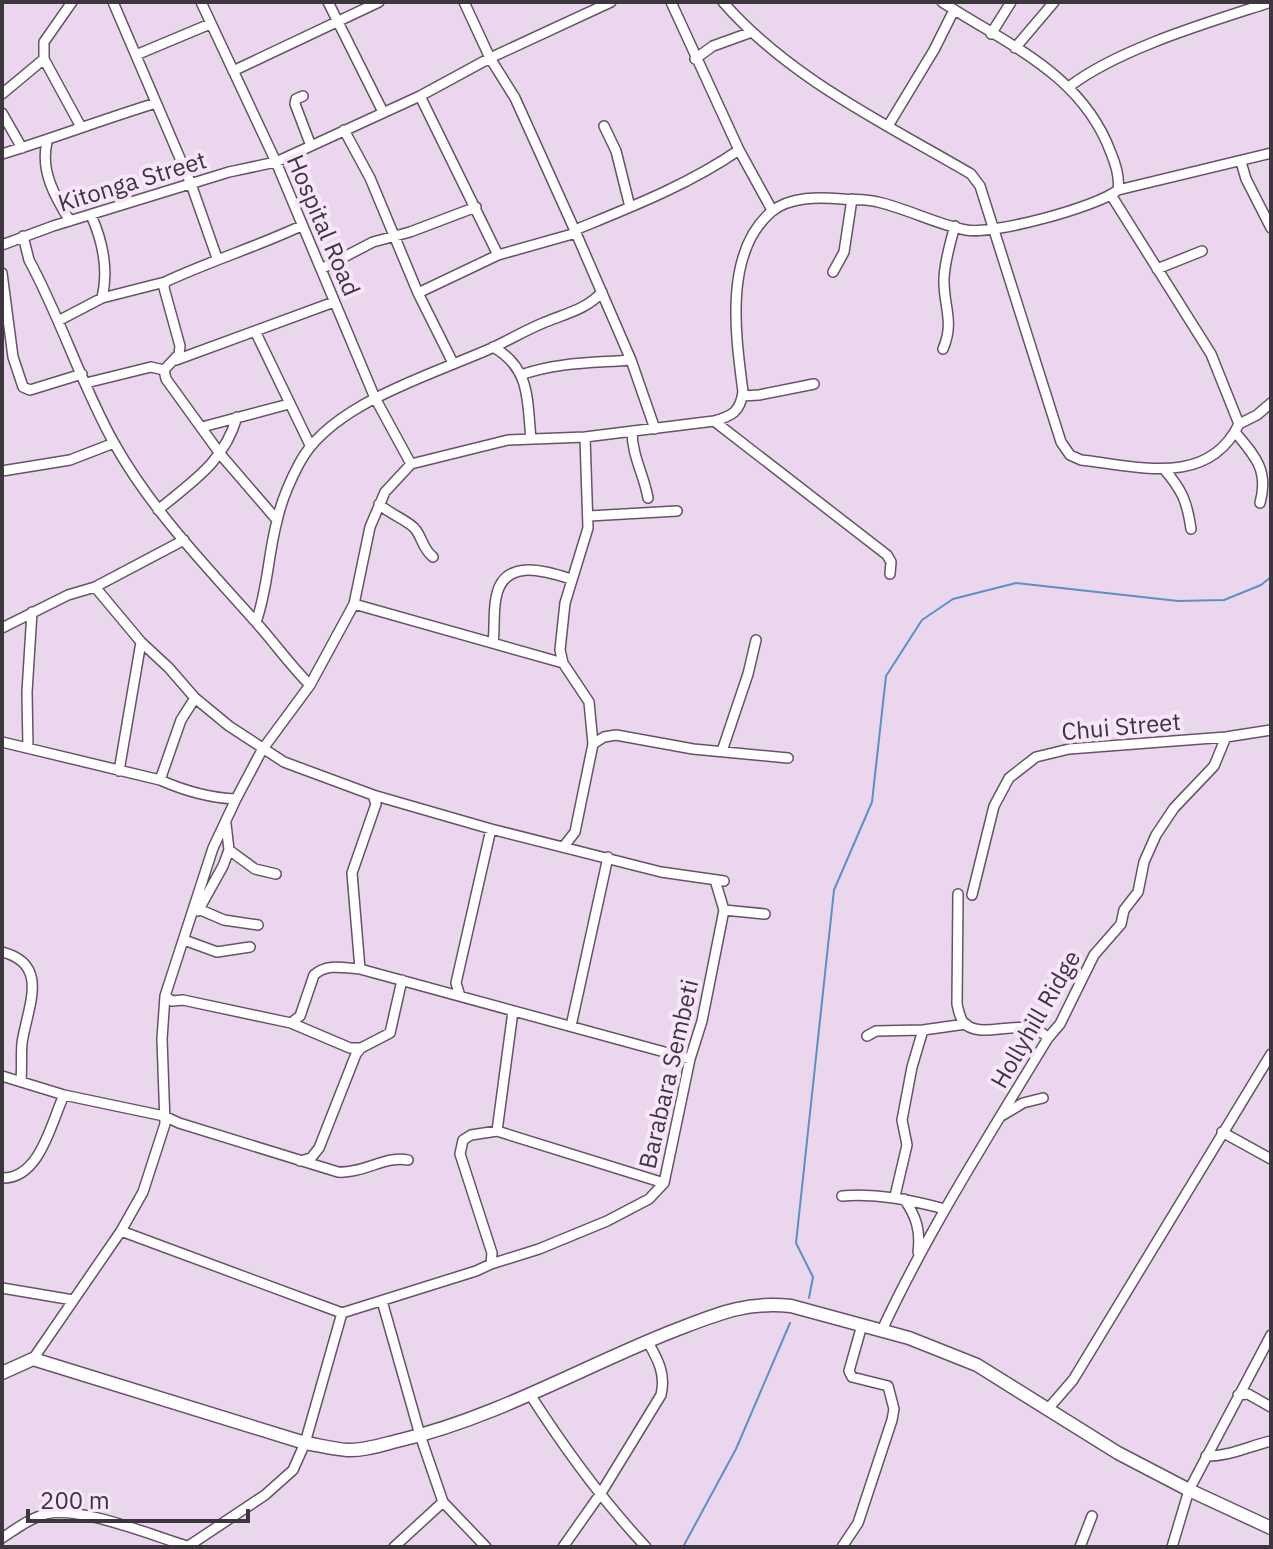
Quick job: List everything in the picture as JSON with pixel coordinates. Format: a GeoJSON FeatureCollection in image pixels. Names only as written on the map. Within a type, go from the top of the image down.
{"type":"FeatureCollection","features":[{"type":"Feature","properties":{"kind":"street"},"geometry":{"type":"LineString","coordinates":[[72,2],[44,42],[44,59],[81,127]]}},
{"type":"Feature","properties":{"kind":"street"},"geometry":{"type":"LineString","coordinates":[[113,2],[191,184],[217,258]]}},
{"type":"Feature","properties":{"kind":"street","name":"Hospital Road"},"geometry":{"type":"LineString","coordinates":[[201,2],[276,162],[375,398],[411,464]]}},
{"type":"Feature","properties":{"kind":"street"},"geometry":{"type":"LineString","coordinates":[[328,2],[383,112]]}},
{"type":"Feature","properties":{"kind":"street"},"geometry":{"type":"LineString","coordinates":[[233,71],[379,2]]}},
{"type":"Feature","properties":{"kind":"street"},"geometry":{"type":"LineString","coordinates":[[464,2],[490,58],[515,98],[575,231],[631,360],[655,429]]}},
{"type":"Feature","properties":{"kind":"street","name":"Kitonga Street"},"geometry":{"type":"LineString","coordinates":[[2,245],[229,172],[276,162],[420,96],[490,58],[611,2]]}},
{"type":"Feature","properties":{"kind":"street"},"geometry":{"type":"LineString","coordinates":[[671,2],[739,150],[772,210]]}},
{"type":"Feature","properties":{"kind":"street"},"geometry":{"type":"LineString","coordinates":[[723,2],[749,33],[801,72],[971,174],[980,186],[1061,442],[1070,455],[1081,460],[1164,469],[1189,467],[1209,458],[1237,428],[1271,403]]}},
{"type":"Feature","properties":{"kind":"street"},"geometry":{"type":"LineString","coordinates":[[942,2],[1036,59],[1070,86],[1105,137],[1117,172],[1114,192],[1157,269],[1211,354],[1237,428],[1264,477],[1260,503]]}},
{"type":"Feature","properties":{"kind":"street"},"geometry":{"type":"LineString","coordinates":[[991,34],[1011,2]]}},
{"type":"Feature","properties":{"kind":"street"},"geometry":{"type":"LineString","coordinates":[[1015,48],[1054,2]]}},
{"type":"Feature","properties":{"kind":"street"},"geometry":{"type":"LineString","coordinates":[[1070,86],[1099,68],[1162,40],[1271,2]]}},
{"type":"Feature","properties":{"kind":"street"},"geometry":{"type":"LineString","coordinates":[[888,126],[954,10]]}},
{"type":"Feature","properties":{"kind":"street"},"geometry":{"type":"LineString","coordinates":[[136,55],[210,24]]}},
{"type":"Feature","properties":{"kind":"street"},"geometry":{"type":"LineString","coordinates":[[695,59],[713,46],[749,33]]}},
{"type":"Feature","properties":{"kind":"street"},"geometry":{"type":"LineString","coordinates":[[2,94],[44,59]]}},
{"type":"Feature","properties":{"kind":"street"},"geometry":{"type":"LineString","coordinates":[[303,96],[296,99],[295,104],[311,146]]}},
{"type":"Feature","properties":{"kind":"street"},"geometry":{"type":"LineString","coordinates":[[420,96],[498,255]]}},
{"type":"Feature","properties":{"kind":"street"},"geometry":{"type":"LineString","coordinates":[[2,154],[47,142],[81,127],[156,103]]}},
{"type":"Feature","properties":{"kind":"street"},"geometry":{"type":"LineString","coordinates":[[2,113],[22,148]]}},
{"type":"Feature","properties":{"kind":"street"},"geometry":{"type":"LineString","coordinates":[[604,126],[616,151],[630,207]]}},
{"type":"Feature","properties":{"kind":"street"},"geometry":{"type":"LineString","coordinates":[[344,130],[370,178],[418,293],[453,363]]}},
{"type":"Feature","properties":{"kind":"street"},"geometry":{"type":"LineString","coordinates":[[47,142],[44,163],[70,221]]}},
{"type":"Feature","properties":{"kind":"street"},"geometry":{"type":"LineString","coordinates":[[418,293],[498,255],[575,231],[669,190],[716,166],[739,150]]}},
{"type":"Feature","properties":{"kind":"street"},"geometry":{"type":"LineString","coordinates":[[2,1373],[33,1359],[121,1231],[143,1192],[165,1124],[162,1039],[165,996],[196,909],[213,848],[262,750],[310,685],[354,604],[370,527],[379,504],[385,492],[411,464],[508,440],[585,437],[733,416],[741,406],[742,396],[735,308],[737,285],[749,243],[772,210],[795,201],[817,197],[876,201],[967,230],[993,231],[1095,202],[1114,192],[1271,153]]}},
{"type":"Feature","properties":{"kind":"street"},"geometry":{"type":"LineString","coordinates":[[1241,162],[1246,179],[1271,228]]}},
{"type":"Feature","properties":{"kind":"street"},"geometry":{"type":"LineString","coordinates":[[833,272],[844,252],[852,199]]}},
{"type":"Feature","properties":{"kind":"street"},"geometry":{"type":"LineString","coordinates":[[321,269],[373,242],[476,207]]}},
{"type":"Feature","properties":{"kind":"street"},"geometry":{"type":"LineString","coordinates":[[91,215],[106,261],[102,298]]}},
{"type":"Feature","properties":{"kind":"street"},"geometry":{"type":"LineString","coordinates":[[58,321],[102,298],[165,282],[301,226]]}},
{"type":"Feature","properties":{"kind":"street"},"geometry":{"type":"LineString","coordinates":[[943,349],[951,319],[944,291],[944,275],[955,226]]}},
{"type":"Feature","properties":{"kind":"street"},"geometry":{"type":"LineString","coordinates":[[23,236],[29,260],[114,443],[158,510],[256,622],[284,659],[310,685]]}},
{"type":"Feature","properties":{"kind":"street"},"geometry":{"type":"LineString","coordinates":[[1157,269],[1202,251]]}},
{"type":"Feature","properties":{"kind":"street"},"geometry":{"type":"LineString","coordinates":[[2,273],[13,357],[23,387],[30,390],[151,367],[164,370]]}},
{"type":"Feature","properties":{"kind":"street"},"geometry":{"type":"LineString","coordinates":[[164,370],[179,354],[180,346],[166,298],[165,282]]}},
{"type":"Feature","properties":{"kind":"street"},"geometry":{"type":"LineString","coordinates":[[256,622],[264,600],[277,520],[299,464],[310,445],[327,429],[375,398],[588,305],[602,292]]}},
{"type":"Feature","properties":{"kind":"street"},"geometry":{"type":"LineString","coordinates":[[173,360],[334,302]]}},
{"type":"Feature","properties":{"kind":"street"},"geometry":{"type":"LineString","coordinates":[[255,331],[310,445]]}},
{"type":"Feature","properties":{"kind":"street"},"geometry":{"type":"LineString","coordinates":[[493,347],[515,363],[521,375],[531,439]]}},
{"type":"Feature","properties":{"kind":"street"},"geometry":{"type":"LineString","coordinates":[[521,375],[542,367],[569,363],[631,360]]}},
{"type":"Feature","properties":{"kind":"street"},"geometry":{"type":"LineString","coordinates":[[164,370],[166,379],[221,455],[277,520]]}},
{"type":"Feature","properties":{"kind":"street"},"geometry":{"type":"LineString","coordinates":[[742,396],[814,384]]}},
{"type":"Feature","properties":{"kind":"street"},"geometry":{"type":"LineString","coordinates":[[202,427],[289,404]]}},
{"type":"Feature","properties":{"kind":"street"},"geometry":{"type":"LineString","coordinates":[[158,510],[221,455],[237,417]]}},
{"type":"Feature","properties":{"kind":"street"},"geometry":{"type":"LineString","coordinates":[[714,421],[887,555],[891,562],[890,574]]}},
{"type":"Feature","properties":{"kind":"street"},"geometry":{"type":"LineString","coordinates":[[632,431],[636,463],[646,482],[648,498]]}},
{"type":"Feature","properties":{"kind":"street"},"geometry":{"type":"LineString","coordinates":[[564,846],[575,832],[593,744],[589,702],[563,663],[560,650],[571,579],[584,547],[589,516],[585,437]]}},
{"type":"Feature","properties":{"kind":"street"},"geometry":{"type":"LineString","coordinates":[[2,471],[70,460],[114,443]]}},
{"type":"Feature","properties":{"kind":"street"},"geometry":{"type":"LineString","coordinates":[[1164,469],[1187,503],[1191,529]]}},
{"type":"Feature","properties":{"kind":"street"},"geometry":{"type":"LineString","coordinates":[[379,504],[389,514],[412,526],[426,551],[433,557]]}},
{"type":"Feature","properties":{"kind":"street"},"geometry":{"type":"LineString","coordinates":[[589,516],[677,511]]}},
{"type":"Feature","properties":{"kind":"street"},"geometry":{"type":"LineString","coordinates":[[2,628],[68,595],[95,587],[184,540]]}},
{"type":"Feature","properties":{"kind":"street"},"geometry":{"type":"LineString","coordinates":[[493,643],[496,599],[503,582],[512,574],[535,568],[571,579]]}},
{"type":"Feature","properties":{"kind":"street","name":"Barabara Sembeti"},"geometry":{"type":"LineString","coordinates":[[95,587],[141,642],[195,698],[262,750],[284,762],[373,795],[491,829],[661,872],[720,880],[724,910],[664,1183],[649,1199],[607,1221],[539,1249],[342,1313]]}},
{"type":"Feature","properties":{"kind":"street"},"geometry":{"type":"LineString","coordinates":[[354,604],[563,663]]}},
{"type":"Feature","properties":{"kind":"street"},"geometry":{"type":"LineString","coordinates":[[28,748],[27,692],[32,612]]}},
{"type":"Feature","properties":{"kind":"street"},"geometry":{"type":"LineString","coordinates":[[722,751],[756,640]]}},
{"type":"Feature","properties":{"kind":"street"},"geometry":{"type":"LineString","coordinates":[[119,771],[141,642]]}},
{"type":"Feature","properties":{"kind":"street"},"geometry":{"type":"LineString","coordinates":[[160,780],[181,720],[195,698]]}},
{"type":"Feature","properties":{"kind":"street","name":"Chui Street"},"geometry":{"type":"LineString","coordinates":[[972,895],[994,806],[1009,778],[1036,757],[1069,749],[1226,737],[1271,730]]}},
{"type":"Feature","properties":{"kind":"street"},"geometry":{"type":"LineString","coordinates":[[593,744],[604,737],[616,735],[693,749],[788,758]]}},
{"type":"Feature","properties":{"kind":"street","name":"Hollyhill Ridge"},"geometry":{"type":"LineString","coordinates":[[882,1330],[945,1209],[1048,1038],[1060,1024],[1094,955],[1121,924],[1124,910],[1138,892],[1144,862],[1156,835],[1174,808],[1214,766],[1226,737]]}},
{"type":"Feature","properties":{"kind":"street"},"geometry":{"type":"LineString","coordinates":[[2,742],[160,780],[213,798],[236,799]]}},
{"type":"Feature","properties":{"kind":"street"},"geometry":{"type":"LineString","coordinates":[[360,969],[352,873],[376,804],[373,795]]}},
{"type":"Feature","properties":{"kind":"street"},"geometry":{"type":"LineString","coordinates":[[196,909],[223,866],[229,850],[226,820]]}},
{"type":"Feature","properties":{"kind":"street"},"geometry":{"type":"LineString","coordinates":[[460,996],[456,983],[491,829]]}},
{"type":"Feature","properties":{"kind":"street"},"geometry":{"type":"LineString","coordinates":[[229,850],[255,869],[276,874]]}},
{"type":"Feature","properties":{"kind":"street"},"geometry":{"type":"LineString","coordinates":[[571,1026],[608,857]]}},
{"type":"Feature","properties":{"kind":"street"},"geometry":{"type":"LineString","coordinates":[[958,894],[957,1004],[966,1024]]}},
{"type":"Feature","properties":{"kind":"street"},"geometry":{"type":"LineString","coordinates":[[196,909],[224,920],[258,925]]}},
{"type":"Feature","properties":{"kind":"street"},"geometry":{"type":"LineString","coordinates":[[724,910],[765,914]]}},
{"type":"Feature","properties":{"kind":"street"},"geometry":{"type":"LineString","coordinates":[[184,940],[217,952],[250,947]]}},
{"type":"Feature","properties":{"kind":"street"},"geometry":{"type":"LineString","coordinates":[[2,952],[24,962],[34,985],[22,1045],[21,1081]]}},
{"type":"Feature","properties":{"kind":"street"},"geometry":{"type":"LineString","coordinates":[[291,1023],[300,1016],[314,975],[319,971],[337,967],[360,969],[690,1059]]}},
{"type":"Feature","properties":{"kind":"street"},"geometry":{"type":"LineString","coordinates":[[165,996],[172,1001],[183,1000],[291,1023],[350,1048],[361,1048],[390,1033],[402,980]]}},
{"type":"Feature","properties":{"kind":"street"},"geometry":{"type":"LineString","coordinates":[[497,1131],[513,1011]]}},
{"type":"Feature","properties":{"kind":"street"},"geometry":{"type":"LineString","coordinates":[[867,1036],[876,1031],[923,1030],[966,1024],[989,1030],[1032,1027],[1048,1038]]}},
{"type":"Feature","properties":{"kind":"street"},"geometry":{"type":"LineString","coordinates":[[900,1198],[907,1145],[902,1120],[923,1030]]}},
{"type":"Feature","properties":{"kind":"street"},"geometry":{"type":"LineString","coordinates":[[299,1162],[311,1158],[319,1148],[361,1048]]}},
{"type":"Feature","properties":{"kind":"street"},"geometry":{"type":"LineString","coordinates":[[1047,1410],[1073,1380],[1271,1054]]}},
{"type":"Feature","properties":{"kind":"street"},"geometry":{"type":"LineString","coordinates":[[2,1076],[64,1095],[164,1116],[299,1162],[346,1173],[400,1158],[408,1160]]}},
{"type":"Feature","properties":{"kind":"street"},"geometry":{"type":"LineString","coordinates":[[2,1178],[21,1174],[29,1167],[42,1147],[64,1095]]}},
{"type":"Feature","properties":{"kind":"street"},"geometry":{"type":"LineString","coordinates":[[1002,1115],[1023,1103],[1043,1098]]}},
{"type":"Feature","properties":{"kind":"street"},"geometry":{"type":"LineString","coordinates":[[491,1264],[492,1253],[460,1154],[466,1138],[497,1131],[664,1183]]}},
{"type":"Feature","properties":{"kind":"street"},"geometry":{"type":"LineString","coordinates":[[1222,1132],[1271,1159]]}},
{"type":"Feature","properties":{"kind":"street"},"geometry":{"type":"LineString","coordinates":[[842,1196],[866,1194],[900,1198],[945,1209]]}},
{"type":"Feature","properties":{"kind":"street"},"geometry":{"type":"LineString","coordinates":[[900,1198],[913,1212],[919,1230],[917,1259]]}},
{"type":"Feature","properties":{"kind":"street"},"geometry":{"type":"LineString","coordinates":[[2,1538],[42,1515],[61,1512],[88,1516],[187,1547],[281,1482],[300,1459],[342,1313],[121,1231]]}},
{"type":"Feature","properties":{"kind":"street"},"geometry":{"type":"LineString","coordinates":[[2,1288],[73,1300]]}},
{"type":"Feature","properties":{"kind":"street"},"geometry":{"type":"LineString","coordinates":[[382,1301],[420,1435],[443,1502],[486,1547]]}},
{"type":"Feature","properties":{"kind":"street"},"geometry":{"type":"LineString","coordinates":[[33,1359],[305,1443],[348,1450],[420,1435],[531,1396],[648,1342],[743,1306],[791,1306],[927,1344],[977,1365],[1118,1453],[1271,1528]]}},
{"type":"Feature","properties":{"kind":"street"},"geometry":{"type":"LineString","coordinates":[[842,1547],[858,1523],[894,1409],[888,1386],[852,1377],[849,1371],[862,1325]]}},
{"type":"Feature","properties":{"kind":"street"},"geometry":{"type":"LineString","coordinates":[[1172,1547],[1189,1490],[1270,1339]]}},
{"type":"Feature","properties":{"kind":"street"},"geometry":{"type":"LineString","coordinates":[[563,1547],[601,1493],[661,1395],[664,1381],[660,1364],[648,1342]]}},
{"type":"Feature","properties":{"kind":"street"},"geometry":{"type":"LineString","coordinates":[[1238,1395],[1248,1394],[1271,1407]]}},
{"type":"Feature","properties":{"kind":"street"},"geometry":{"type":"LineString","coordinates":[[531,1396],[558,1438],[646,1547]]}},
{"type":"Feature","properties":{"kind":"street"},"geometry":{"type":"LineString","coordinates":[[1206,1456],[1239,1452],[1271,1441]]}},
{"type":"Feature","properties":{"kind":"street"},"geometry":{"type":"LineString","coordinates":[[394,1547],[443,1502]]}},
{"type":"Feature","properties":{"kind":"street"},"geometry":{"type":"LineString","coordinates":[[1080,1547],[1092,1516]]}},
{"type":"Feature","properties":{"kind":"waterway"},"geometry":{"type":"LineString","coordinates":[[809,1298],[813,1277],[796,1243],[834,890],[872,802],[886,676],[922,620],[953,599],[1016,583],[1178,601],[1224,600],[1261,585],[1271,577]]}},
{"type":"Feature","properties":{"kind":"waterway"},"geometry":{"type":"LineString","coordinates":[[683,1547],[736,1449],[790,1323]]}}]}
